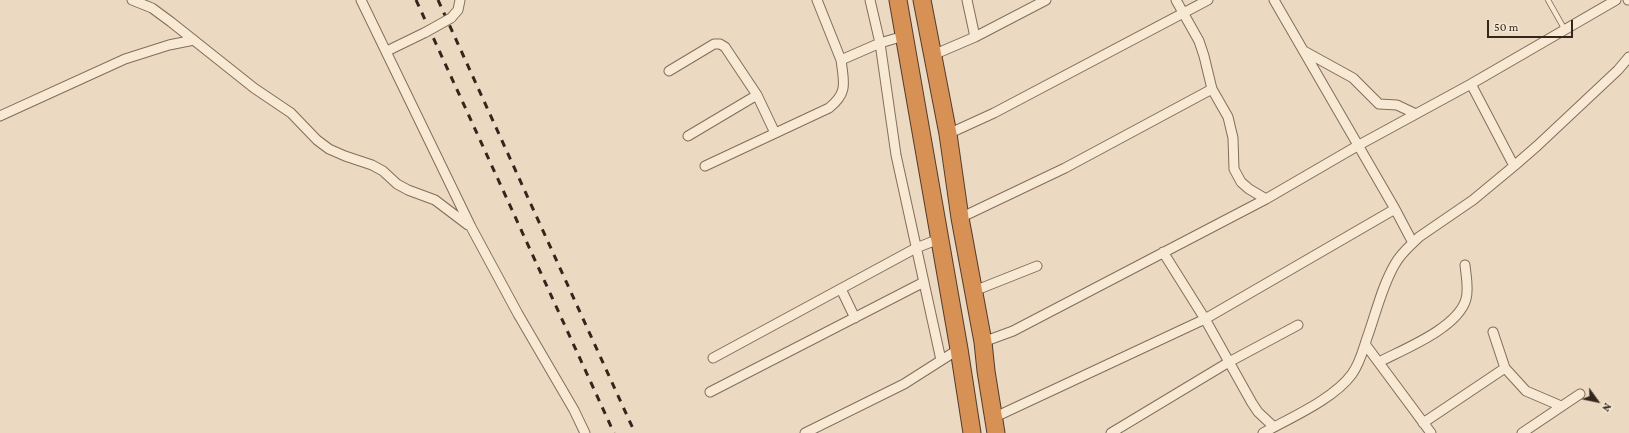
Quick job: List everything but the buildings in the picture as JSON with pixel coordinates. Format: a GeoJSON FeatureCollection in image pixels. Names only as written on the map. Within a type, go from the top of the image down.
{"type":"FeatureCollection","features":[{"type":"Feature","properties":{"kind":"highway"},"geometry":{"type":"LineString","coordinates":[[898,0],[959,349],[972,433]]}},
{"type":"Feature","properties":{"kind":"highway"},"geometry":{"type":"LineString","coordinates":[[922,0],[948,134],[960,218],[983,342],[995,425]]}},
{"type":"Feature","properties":{"kind":"street"},"geometry":{"type":"LineString","coordinates":[[132,0],[152,8],[254,88],[291,113],[317,140],[329,149],[372,165],[383,171],[398,184],[408,190],[436,200],[471,227]]}},
{"type":"Feature","properties":{"kind":"street"},"geometry":{"type":"LineString","coordinates":[[361,0],[471,227],[518,314],[566,396],[585,433]]}},
{"type":"Feature","properties":{"kind":"street"},"geometry":{"type":"LineString","coordinates":[[387,51],[452,18],[458,10],[460,0]]}},
{"type":"Feature","properties":{"kind":"street"},"geometry":{"type":"LineString","coordinates":[[705,166],[829,108],[843,93],[845,85],[841,60],[817,0]]}},
{"type":"Feature","properties":{"kind":"street"},"geometry":{"type":"LineString","coordinates":[[870,0],[880,43],[896,155],[941,360]]}},
{"type":"Feature","properties":{"kind":"street"},"geometry":{"type":"LineString","coordinates":[[967,0],[975,37]]}},
{"type":"Feature","properties":{"kind":"street"},"geometry":{"type":"LineString","coordinates":[[933,55],[975,37],[1046,0]]}},
{"type":"Feature","properties":{"kind":"street"},"geometry":{"type":"LineString","coordinates":[[1176,0],[1199,41],[1212,89],[1228,117],[1232,128],[1234,168],[1237,176],[1249,189],[1266,200]]}},
{"type":"Feature","properties":{"kind":"street"},"geometry":{"type":"LineString","coordinates":[[948,134],[994,113],[1208,0]]}},
{"type":"Feature","properties":{"kind":"street"},"geometry":{"type":"LineString","coordinates":[[1274,0],[1359,145],[1395,209],[1412,243]]}},
{"type":"Feature","properties":{"kind":"street"},"geometry":{"type":"LineString","coordinates":[[983,342],[1012,331],[1266,200],[1359,145],[1471,84],[1616,0]]}},
{"type":"Feature","properties":{"kind":"street"},"geometry":{"type":"LineString","coordinates":[[841,60],[880,43],[904,36]]}},
{"type":"Feature","properties":{"kind":"street"},"geometry":{"type":"LineString","coordinates":[[0,116],[125,59],[169,45],[194,40]]}},
{"type":"Feature","properties":{"kind":"street"},"geometry":{"type":"LineString","coordinates":[[669,71],[714,44],[720,44],[725,47],[757,95],[775,133]]}},
{"type":"Feature","properties":{"kind":"street"},"geometry":{"type":"LineString","coordinates":[[1304,51],[1353,78],[1379,104],[1397,104],[1416,114]]}},
{"type":"Feature","properties":{"kind":"street"},"geometry":{"type":"LineString","coordinates":[[1264,433],[1318,402],[1342,384],[1356,367],[1387,279],[1396,263],[1412,243],[1473,200],[1514,166],[1590,96],[1629,57]]}},
{"type":"Feature","properties":{"kind":"street"},"geometry":{"type":"LineString","coordinates":[[1471,84],[1514,166]]}},
{"type":"Feature","properties":{"kind":"street"},"geometry":{"type":"LineString","coordinates":[[960,218],[1065,168],[1212,89]]}},
{"type":"Feature","properties":{"kind":"street"},"geometry":{"type":"LineString","coordinates":[[688,136],[757,95]]}},
{"type":"Feature","properties":{"kind":"street"},"geometry":{"type":"LineString","coordinates":[[995,425],[1205,320],[1395,209]]}},
{"type":"Feature","properties":{"kind":"street"},"geometry":{"type":"LineString","coordinates":[[713,358],[916,248],[939,239]]}},
{"type":"Feature","properties":{"kind":"street"},"geometry":{"type":"LineString","coordinates":[[1163,252],[1205,320],[1258,412],[1274,427]]}},
{"type":"Feature","properties":{"kind":"street"},"geometry":{"type":"LineString","coordinates":[[1379,362],[1440,330],[1455,318],[1462,309],[1466,298],[1467,288],[1465,265]]}},
{"type":"Feature","properties":{"kind":"street"},"geometry":{"type":"LineString","coordinates":[[974,291],[1037,266]]}},
{"type":"Feature","properties":{"kind":"street"},"geometry":{"type":"LineString","coordinates":[[710,392],[924,282]]}},
{"type":"Feature","properties":{"kind":"street"},"geometry":{"type":"LineString","coordinates":[[841,289],[855,318]]}},
{"type":"Feature","properties":{"kind":"street"},"geometry":{"type":"LineString","coordinates":[[1111,433],[1229,362],[1298,325]]}},
{"type":"Feature","properties":{"kind":"street"},"geometry":{"type":"LineString","coordinates":[[1493,332],[1505,368],[1526,391],[1561,406]]}},
{"type":"Feature","properties":{"kind":"street"},"geometry":{"type":"LineString","coordinates":[[1365,344],[1431,433]]}},
{"type":"Feature","properties":{"kind":"street"},"geometry":{"type":"LineString","coordinates":[[805,433],[904,384],[959,349]]}},
{"type":"Feature","properties":{"kind":"street"},"geometry":{"type":"LineString","coordinates":[[1423,423],[1505,368]]}},
{"type":"Feature","properties":{"kind":"street"},"geometry":{"type":"LineString","coordinates":[[1522,433],[1580,394]]}},
{"type":"Feature","properties":{"kind":"lane"},"geometry":{"type":"LineString","coordinates":[[1548,0],[1565,30]]}},
{"type":"Feature","properties":{"kind":"railway"},"geometry":{"type":"LineString","coordinates":[[416,0],[614,433]]}},
{"type":"Feature","properties":{"kind":"railway"},"geometry":{"type":"LineString","coordinates":[[438,0],[635,433]]}}]}
